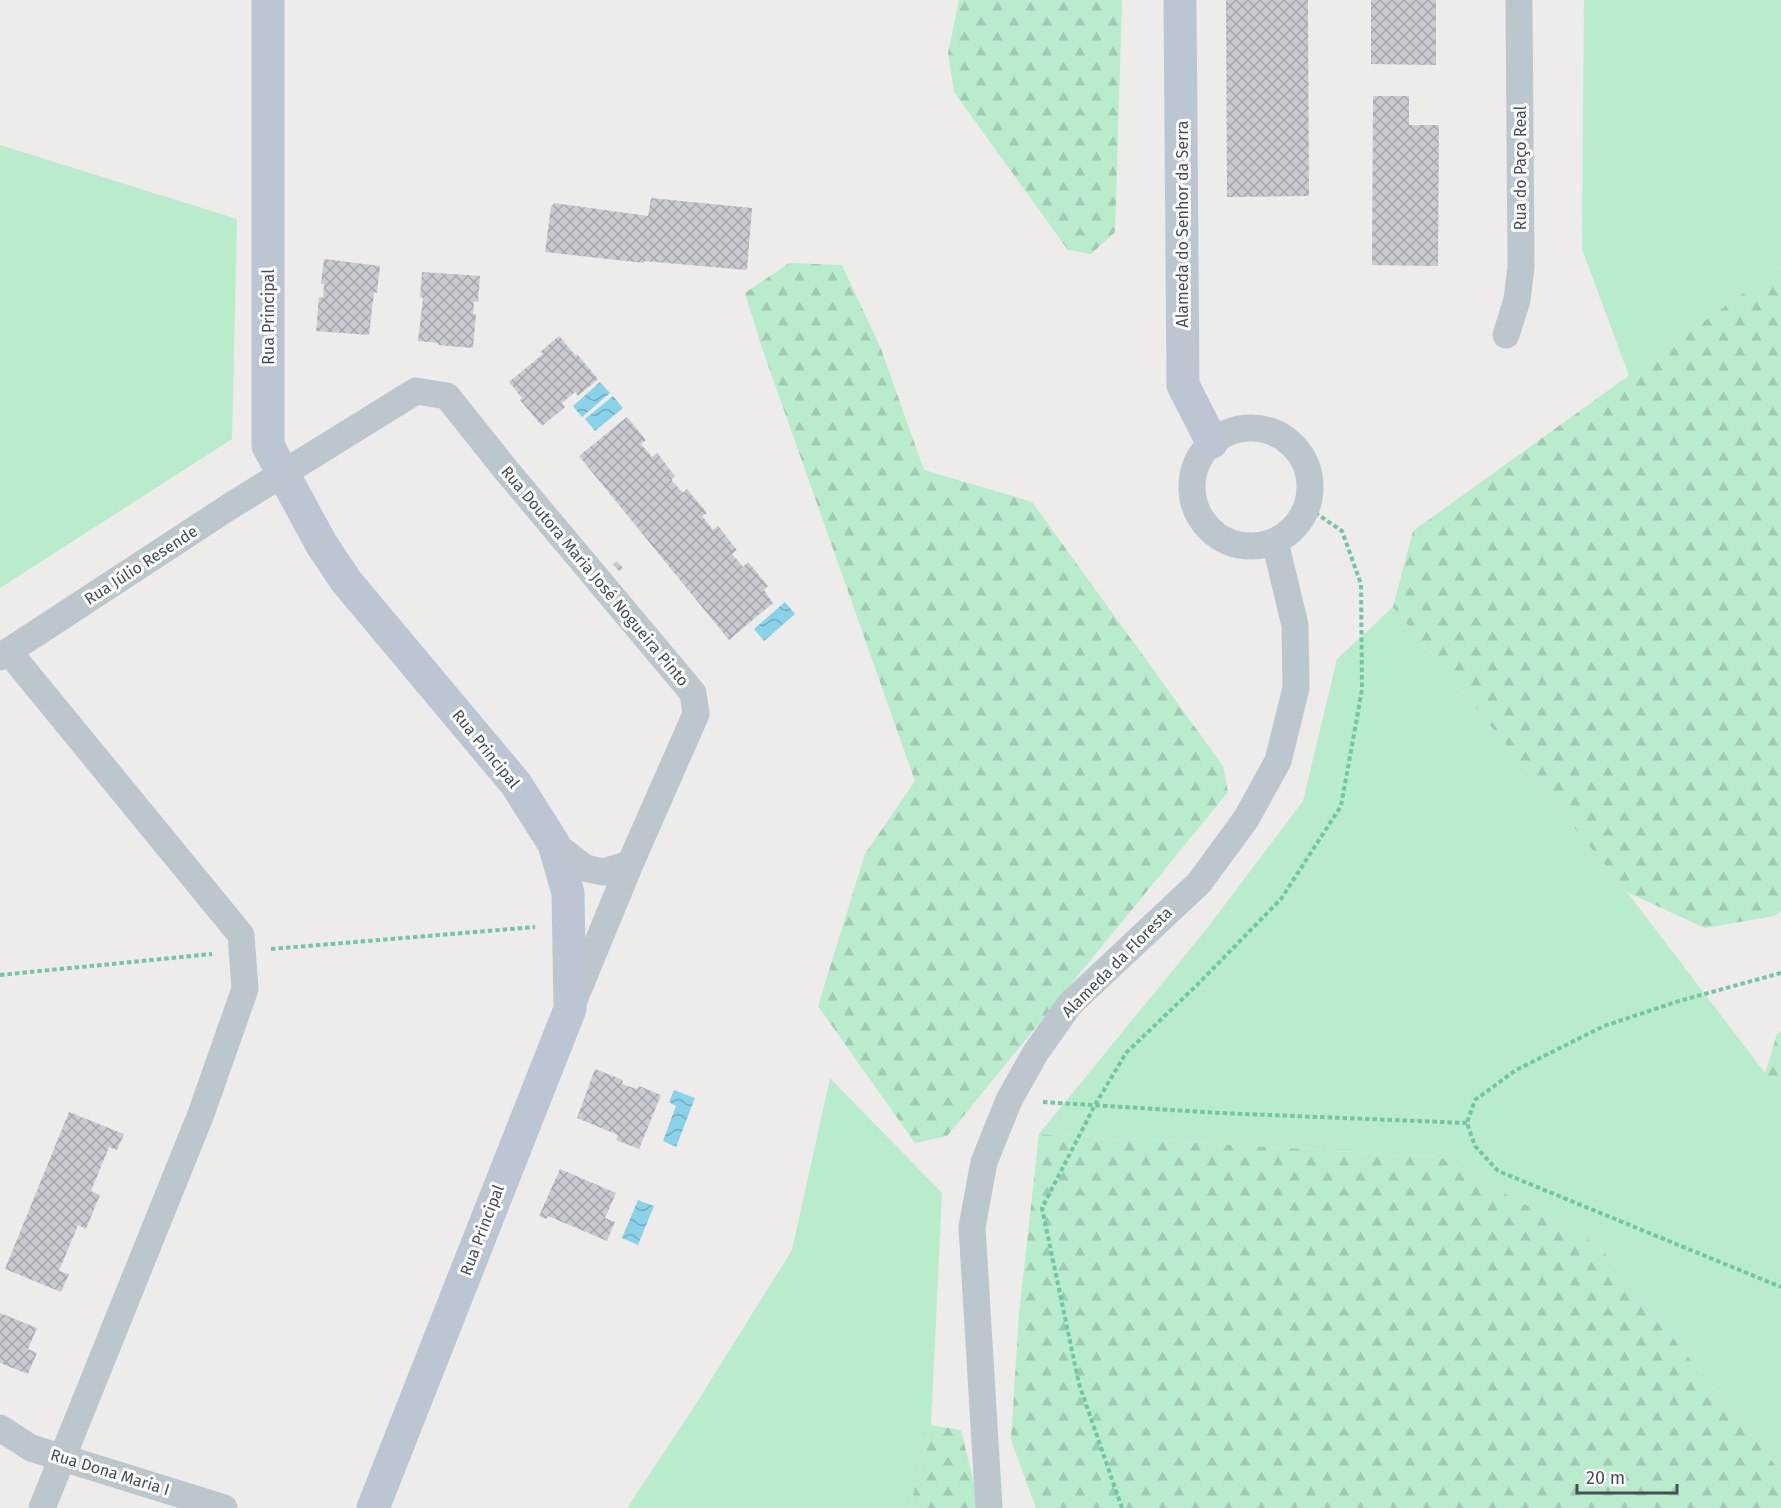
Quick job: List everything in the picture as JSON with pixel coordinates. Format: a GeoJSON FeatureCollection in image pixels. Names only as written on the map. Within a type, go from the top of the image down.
{"type":"FeatureCollection","features":[{"type":"Feature","properties":{"kind":"street","name":"Rua Principal"},"geometry":{"type":"LineString","coordinates":[[268,0],[268,446],[322,545],[346,581],[516,784],[554,844],[568,893],[570,1009],[374,1508]]}},
{"type":"Feature","properties":{"kind":"street","name":"Alameda do Senhor da Serra"},"geometry":{"type":"LineString","coordinates":[[1180,0],[1183,385],[1212,442]]}},
{"type":"Feature","properties":{"kind":"street","name":"Rua do Paço Real"},"geometry":{"type":"LineString","coordinates":[[1506,335],[1517,300],[1521,267],[1520,0]]}},
{"type":"Feature","properties":{"kind":"street","name":"Rua Doutora Maria José Nogueira Pinto"},"geometry":{"type":"LineString","coordinates":[[283,474],[416,391],[447,396],[693,693],[696,714],[570,1009]]}},
{"type":"Feature","properties":{"kind":"street"},"geometry":{"type":"LineString","coordinates":[[1252,428],[1273,432],[1292,443],[1304,461],[1311,484],[1307,507],[1294,528],[1275,542],[1251,547],[1227,542],[1207,528],[1195,508],[1191,484],[1197,460],[1212,442],[1230,431],[1252,428]]}},
{"type":"Feature","properties":{"kind":"street","name":"Rua Júlio Resende"},"geometry":{"type":"LineString","coordinates":[[5,654],[283,474]]}},
{"type":"Feature","properties":{"kind":"street","name":"Alameda da Floresta"},"geometry":{"type":"LineString","coordinates":[[988,1508],[972,1227],[984,1162],[1009,1100],[1036,1052],[1070,1004],[1199,883],[1246,819],[1278,761],[1296,688],[1295,625],[1275,542]]}},
{"type":"Feature","properties":{"kind":"street"},"geometry":{"type":"LineString","coordinates":[[5,654],[241,935],[245,988],[204,1104],[42,1508]]}},
{"type":"Feature","properties":{"kind":"street"},"geometry":{"type":"LineString","coordinates":[[554,844],[585,868],[603,872],[630,864]]}},
{"type":"Feature","properties":{"kind":"street","name":"Rua Dona Maria I"},"geometry":{"type":"LineString","coordinates":[[0,1428],[31,1448],[224,1508]]}},
{"type":"Feature","properties":{"kind":"path"},"geometry":{"type":"LineString","coordinates":[[0,975],[242,951],[569,924]]}},
{"type":"Feature","properties":{"kind":"path"},"geometry":{"type":"LineString","coordinates":[[1781,973],[1679,1001],[1604,1026],[1516,1070],[1475,1100],[1467,1123],[1475,1146],[1498,1171],[1781,1287]]}},
{"type":"Feature","properties":{"kind":"path"},"geometry":{"type":"LineString","coordinates":[[1009,1100],[1220,1113],[1467,1123]]}},
{"type":"Feature","properties":{"kind":"path"},"geometry":{"type":"LineString","coordinates":[[1095,1105],[1042,1208],[1079,1384],[1122,1508]]}},
{"type":"Feature","properties":{"kind":"green space"},"geometry":{"type":"Polygon","coordinates":[[[959,0],[1122,0],[1115,232],[1091,254],[1068,250],[954,92],[948,53],[959,0]]]}},
{"type":"Feature","properties":{"kind":"green space"},"geometry":{"type":"Polygon","coordinates":[[[1584,0],[1781,0],[1781,266],[1629,376],[1582,249],[1584,0]]]}},
{"type":"Feature","properties":{"kind":"green space"},"geometry":{"type":"Polygon","coordinates":[[[0,145],[237,219],[232,439],[0,588],[0,145]]]}},
{"type":"Feature","properties":{"kind":"green space"},"geometry":{"type":"Polygon","coordinates":[[[789,263],[842,265],[881,349],[924,470],[1032,502],[1223,766],[1228,792],[947,1136],[915,1143],[818,1006],[865,854],[915,781],[761,345],[745,293],[789,263]]]}},
{"type":"Feature","properties":{"kind":"green space"},"geometry":{"type":"Polygon","coordinates":[[[1781,266],[1781,911],[1774,916],[1705,928],[1627,892],[1393,607],[1413,531],[1781,266]]]}},
{"type":"Feature","properties":{"kind":"green space"},"geometry":{"type":"Polygon","coordinates":[[[1393,607],[1627,892],[1765,1073],[1781,1085],[1781,1472],[1598,1245],[1440,1157],[1039,1134],[1205,931],[1303,801],[1337,659],[1393,607]]]}},
{"type":"Feature","properties":{"kind":"green space"},"geometry":{"type":"Polygon","coordinates":[[[1781,1031],[1781,1085],[1765,1074],[1777,1034],[1781,1031]]]}},
{"type":"Feature","properties":{"kind":"green space"},"geometry":{"type":"Polygon","coordinates":[[[830,1078],[942,1193],[931,1425],[910,1508],[627,1508],[694,1407],[792,1250],[830,1078]]]}},
{"type":"Feature","properties":{"kind":"green space"},"geometry":{"type":"Polygon","coordinates":[[[1039,1134],[1440,1157],[1598,1245],[1781,1472],[1781,1508],[1036,1508],[1011,1440],[1019,1314],[1039,1134]]]}},
{"type":"Feature","properties":{"kind":"green space"},"geometry":{"type":"Polygon","coordinates":[[[931,1425],[961,1430],[980,1508],[910,1508],[931,1425]]]}},
{"type":"Feature","properties":{"kind":"water"},"geometry":{"type":"Polygon","coordinates":[[[600,382],[610,393],[582,417],[573,406],[600,382]]]}},
{"type":"Feature","properties":{"kind":"water"},"geometry":{"type":"Polygon","coordinates":[[[613,396],[623,408],[595,431],[585,419],[613,396]]]}},
{"type":"Feature","properties":{"kind":"water"},"geometry":{"type":"Polygon","coordinates":[[[785,602],[795,614],[764,641],[754,629],[785,602]]]}},
{"type":"Feature","properties":{"kind":"water"},"geometry":{"type":"Polygon","coordinates":[[[674,1090],[695,1098],[676,1147],[663,1141],[676,1106],[669,1102],[674,1090]]]}},
{"type":"Feature","properties":{"kind":"water"},"geometry":{"type":"Polygon","coordinates":[[[638,1200],[654,1206],[638,1245],[622,1238],[638,1200]]]}},
{"type":"Feature","properties":{"kind":"building"},"geometry":{"type":"Polygon","coordinates":[[[1226,0],[1308,0],[1309,196],[1227,197],[1226,0]]]}},
{"type":"Feature","properties":{"kind":"building"},"geometry":{"type":"Polygon","coordinates":[[[1371,0],[1436,0],[1436,65],[1371,64],[1371,0]]]}},
{"type":"Feature","properties":{"kind":"building"},"geometry":{"type":"Polygon","coordinates":[[[1373,96],[1409,96],[1409,125],[1439,125],[1438,266],[1372,265],[1373,96]]]}},
{"type":"Feature","properties":{"kind":"building"},"geometry":{"type":"Polygon","coordinates":[[[651,198],[752,208],[747,270],[644,261],[644,263],[545,252],[551,207],[554,203],[648,216],[651,198]]]}},
{"type":"Feature","properties":{"kind":"building"},"geometry":{"type":"Polygon","coordinates":[[[324,259],[380,266],[377,293],[374,292],[369,335],[316,331],[319,297],[323,298],[324,284],[321,284],[324,259]]]}},
{"type":"Feature","properties":{"kind":"building"},"geometry":{"type":"Polygon","coordinates":[[[422,272],[480,276],[478,302],[474,301],[473,314],[476,314],[473,348],[418,341],[423,298],[420,297],[422,272]]]}},
{"type":"Feature","properties":{"kind":"building"},"geometry":{"type":"Polygon","coordinates":[[[559,336],[598,379],[578,396],[575,392],[562,403],[565,407],[542,426],[520,400],[522,398],[509,382],[543,354],[540,352],[559,336]]]}},
{"type":"Feature","properties":{"kind":"building"},"geometry":{"type":"Polygon","coordinates":[[[627,417],[646,440],[641,444],[652,457],[657,453],[675,476],[671,480],[683,493],[687,489],[707,513],[702,516],[713,530],[718,526],[737,550],[732,554],[743,567],[748,562],[768,586],[764,590],[773,603],[729,640],[579,456],[627,417]]]}},
{"type":"Feature","properties":{"kind":"building"},"geometry":{"type":"Polygon","coordinates":[[[617,561],[623,568],[619,571],[613,564],[617,561]]]}},
{"type":"Feature","properties":{"kind":"building"},"geometry":{"type":"Polygon","coordinates":[[[595,1069],[623,1080],[622,1084],[637,1089],[639,1086],[661,1095],[639,1149],[616,1140],[618,1135],[577,1118],[595,1069]]]}},
{"type":"Feature","properties":{"kind":"building"},"geometry":{"type":"Polygon","coordinates":[[[69,1112],[124,1134],[117,1150],[109,1147],[91,1191],[100,1195],[86,1229],[78,1225],[59,1271],[69,1274],[61,1292],[5,1269],[69,1112]]]}},
{"type":"Feature","properties":{"kind":"building"},"geometry":{"type":"Polygon","coordinates":[[[560,1169],[616,1193],[605,1218],[615,1222],[607,1241],[548,1216],[546,1219],[539,1216],[560,1169]]]}},
{"type":"Feature","properties":{"kind":"building"},"geometry":{"type":"Polygon","coordinates":[[[0,1313],[37,1328],[28,1349],[37,1353],[28,1374],[0,1363],[0,1313]]]}}]}
